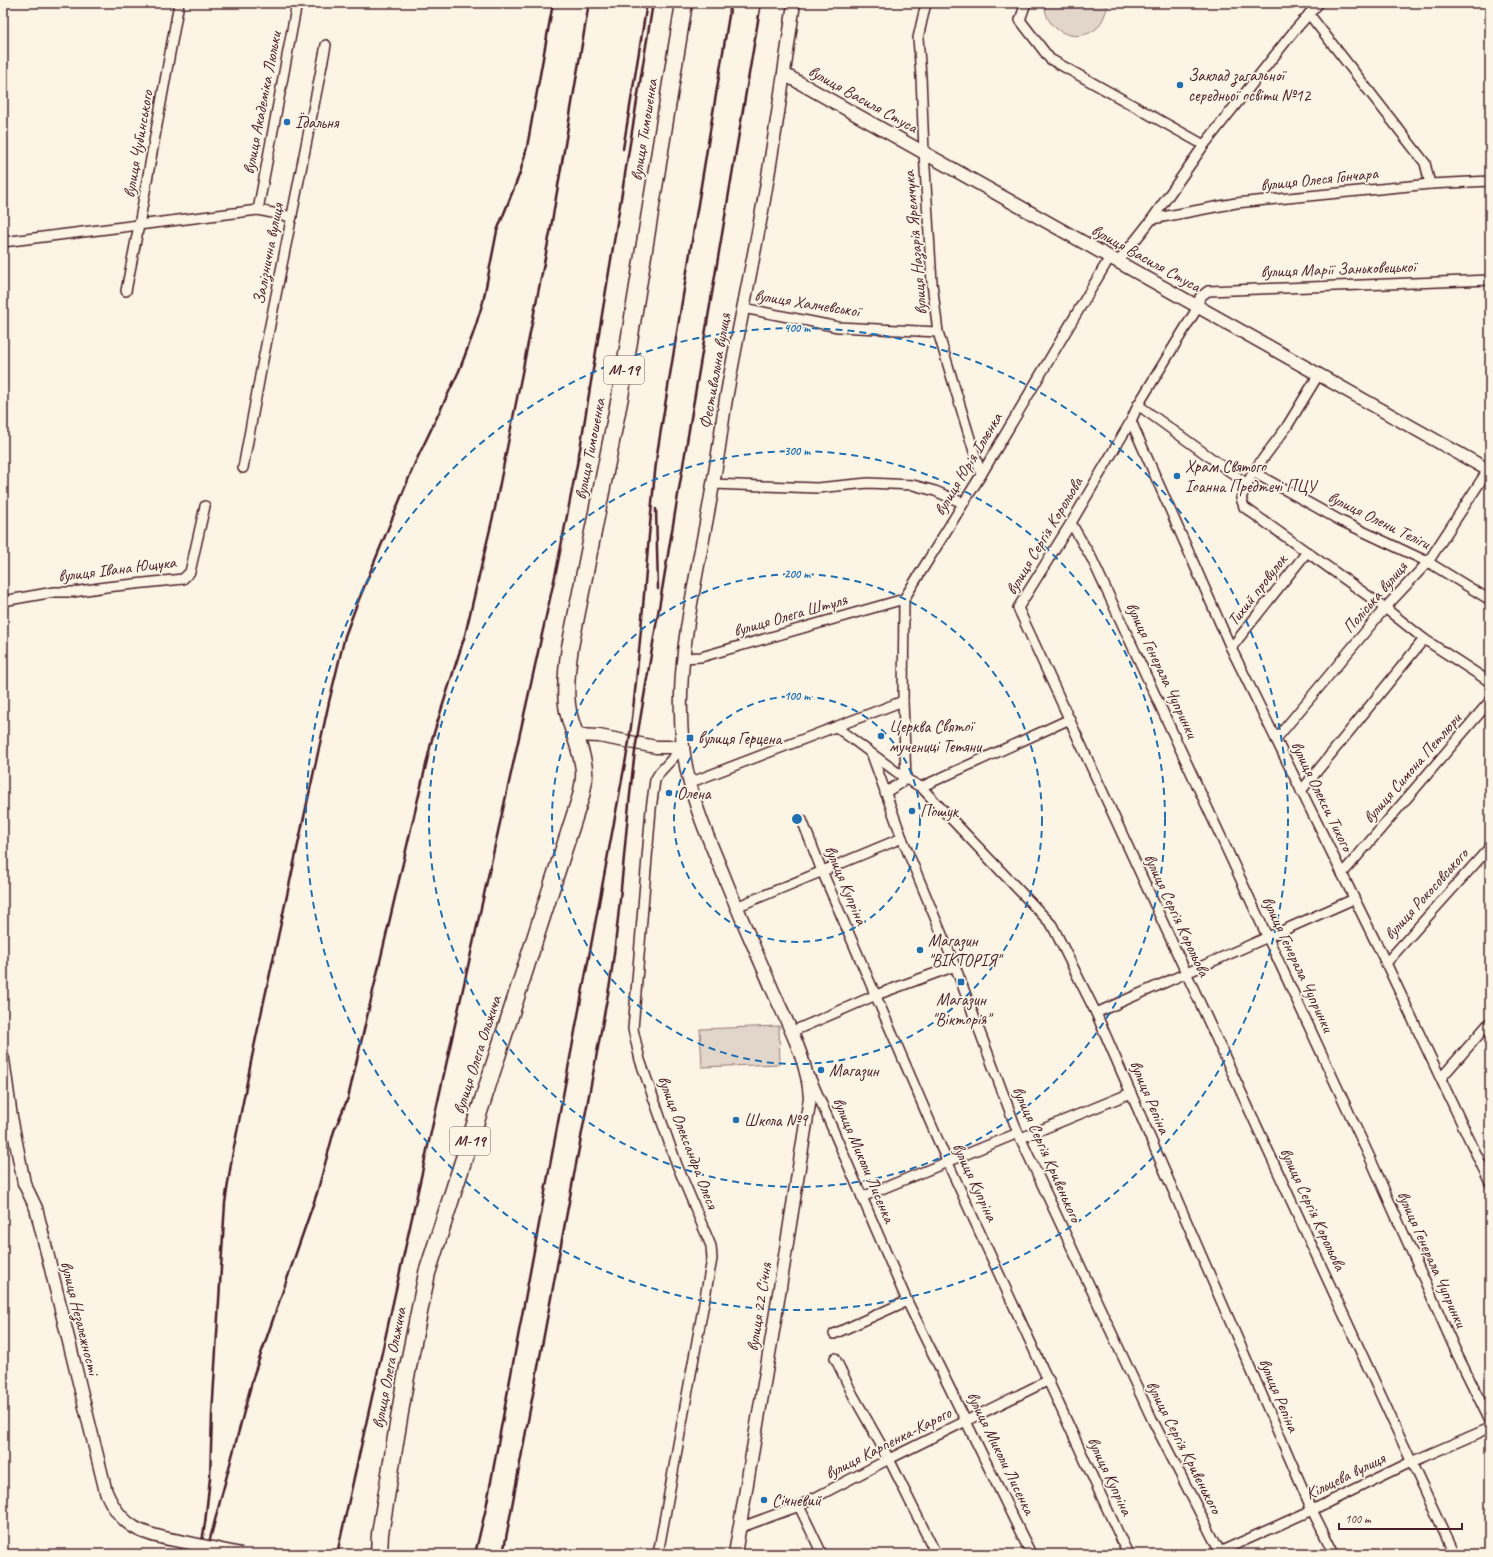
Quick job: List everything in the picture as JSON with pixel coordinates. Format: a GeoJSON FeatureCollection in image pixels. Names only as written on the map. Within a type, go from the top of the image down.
{"type":"FeatureCollection","features":[{"type":"Feature","properties":{"kind":"highway","name":"вулиця Тимошенка"},"geometry":{"type":"LineString","coordinates":[[575,735],[568,710],[566,694],[570,647],[620,397],[684,3]]}},
{"type":"Feature","properties":{"kind":"highway","name":"вулиця Олега Ольжича"},"geometry":{"type":"LineString","coordinates":[[379,1554],[381,1527],[404,1390],[427,1273],[581,796],[584,776],[583,764],[575,735]]}},
{"type":"Feature","properties":{"kind":"street","name":"вулиця Чубинського"},"geometry":{"type":"LineString","coordinates":[[126,290],[179,3]]}},
{"type":"Feature","properties":{"kind":"street","name":"вулиця Академіка Люльки"},"geometry":{"type":"LineString","coordinates":[[258,210],[297,3]]}},
{"type":"Feature","properties":{"kind":"street","name":"Фестивальна вулиця"},"geometry":{"type":"LineString","coordinates":[[683,747],[681,685],[683,658],[725,407],[765,194],[794,3]]}},
{"type":"Feature","properties":{"kind":"street","name":"вулиця Назарія Яремчука"},"geometry":{"type":"LineString","coordinates":[[926,3],[918,38],[932,283],[938,332],[981,475]]}},
{"type":"Feature","properties":{"kind":"street"},"geometry":{"type":"LineString","coordinates":[[1026,3],[1020,20],[1050,59],[1204,145]]}},
{"type":"Feature","properties":{"kind":"street","name":"вулиця Юрія Іллєнка"},"geometry":{"type":"LineString","coordinates":[[904,599],[1114,259],[1152,219],[1204,145],[1318,3]]}},
{"type":"Feature","properties":{"kind":"street"},"geometry":{"type":"LineString","coordinates":[[1309,14],[1425,163],[1430,184]]}},
{"type":"Feature","properties":{"kind":"street","name":"Залізнична вулиця"},"geometry":{"type":"LineString","coordinates":[[243,468],[326,45]]}},
{"type":"Feature","properties":{"kind":"street","name":"вулиця Василя Стуса"},"geometry":{"type":"LineString","coordinates":[[784,74],[1489,470]]}},
{"type":"Feature","properties":{"kind":"street","name":"вулиця Олеся Гончара"},"geometry":{"type":"LineString","coordinates":[[1152,219],[1236,203],[1430,184],[1490,181]]}},
{"type":"Feature","properties":{"kind":"street"},"geometry":{"type":"LineString","coordinates":[[3,242],[258,210],[292,217]]}},
{"type":"Feature","properties":{"kind":"street","name":"вулиця Марії Заньковецької"},"geometry":{"type":"LineString","coordinates":[[1198,307],[1200,297],[1208,291],[1490,280]]}},
{"type":"Feature","properties":{"kind":"street","name":"вулиця Сергія Корольова"},"geometry":{"type":"LineString","coordinates":[[1198,307],[1138,405],[1131,421],[1071,523],[1018,608],[1454,1554]]}},
{"type":"Feature","properties":{"kind":"street","name":"вулиця Халчевської"},"geometry":{"type":"LineString","coordinates":[[743,308],[838,327],[938,332]]}},
{"type":"Feature","properties":{"kind":"street"},"geometry":{"type":"LineString","coordinates":[[1319,374],[1286,428],[1253,472],[1241,498],[1244,507],[1385,608],[1424,638],[1490,682]]}},
{"type":"Feature","properties":{"kind":"street"},"geometry":{"type":"LineString","coordinates":[[1138,405],[1247,484]]}},
{"type":"Feature","properties":{"kind":"street","name":"вулиця Олекси Тихого"},"geometry":{"type":"LineString","coordinates":[[1131,421],[1231,648],[1386,963],[1490,1183]]}},
{"type":"Feature","properties":{"kind":"street","name":"Поліська вулиця"},"geometry":{"type":"LineString","coordinates":[[1276,739],[1385,608],[1428,562],[1489,470]]}},
{"type":"Feature","properties":{"kind":"street","name":"вулиця Олени Теліги"},"geometry":{"type":"LineString","coordinates":[[1253,472],[1341,522],[1428,562],[1490,600]]}},
{"type":"Feature","properties":{"kind":"street"},"geometry":{"type":"LineString","coordinates":[[713,484],[817,488],[868,483],[913,485],[934,491],[963,503]]}},
{"type":"Feature","properties":{"kind":"street","name":"вулиця Івана Ющука"},"geometry":{"type":"LineString","coordinates":[[3,601],[54,592],[72,592],[183,579],[190,572],[205,506]]}},
{"type":"Feature","properties":{"kind":"street","name":"вулиця Генерала Чупринки"},"geometry":{"type":"LineString","coordinates":[[1071,523],[1092,559],[1371,1160],[1457,1354],[1490,1421]]}},
{"type":"Feature","properties":{"kind":"street","name":"Тихий провулок"},"geometry":{"type":"LineString","coordinates":[[1231,648],[1307,552]]}},
{"type":"Feature","properties":{"kind":"street"},"geometry":{"type":"LineString","coordinates":[[885,793],[906,779],[903,701],[904,599]]}},
{"type":"Feature","properties":{"kind":"street","name":"вулиця Олега Штуля"},"geometry":{"type":"LineString","coordinates":[[683,658],[701,656],[904,599]]}},
{"type":"Feature","properties":{"kind":"street"},"geometry":{"type":"LineString","coordinates":[[1301,791],[1424,638]]}},
{"type":"Feature","properties":{"kind":"street"},"geometry":{"type":"LineString","coordinates":[[689,782],[903,701]]}},
{"type":"Feature","properties":{"kind":"street","name":"вулиця Симона Петлюри"},"geometry":{"type":"LineString","coordinates":[[1342,874],[1490,702]]}},
{"type":"Feature","properties":{"kind":"street"},"geometry":{"type":"LineString","coordinates":[[921,787],[1070,719]]}},
{"type":"Feature","properties":{"kind":"street","name":"вулиця Рєпіна"},"geometry":{"type":"LineString","coordinates":[[836,727],[872,755],[906,779],[921,787],[1052,925],[1096,1013],[1312,1510],[1334,1554]]}},
{"type":"Feature","properties":{"kind":"street"},"geometry":{"type":"LineString","coordinates":[[575,735],[599,736],[656,746],[683,747]]}},
{"type":"Feature","properties":{"kind":"street","name":"вулиця Миколи Лисенка"},"geometry":{"type":"LineString","coordinates":[[683,747],[689,782],[709,840],[804,1065],[907,1301],[1031,1554]]}},
{"type":"Feature","properties":{"kind":"street","name":"вулиця Олександра Олеся"},"geometry":{"type":"LineString","coordinates":[[658,1554],[712,1259],[711,1246],[677,1165],[640,1060],[633,1029],[655,780],[660,772],[683,747]]}},
{"type":"Feature","properties":{"kind":"street","name":"вулиця Сергія Кривенького"},"geometry":{"type":"LineString","coordinates":[[872,755],[902,838],[954,966],[1020,1136],[1083,1275],[1152,1419],[1219,1553]]}},
{"type":"Feature","properties":{"kind":"street","name":"вулиця Купріна"},"geometry":{"type":"LineString","coordinates":[[802,820],[822,871],[947,1161],[1128,1554]]}},
{"type":"Feature","properties":{"kind":"street"},"geometry":{"type":"LineString","coordinates":[[736,907],[902,838]]}},
{"type":"Feature","properties":{"kind":"street","name":"вулиця Рокосовського"},"geometry":{"type":"LineString","coordinates":[[1386,963],[1490,847]]}},
{"type":"Feature","properties":{"kind":"street"},"geometry":{"type":"LineString","coordinates":[[1096,1013],[1354,899]]}},
{"type":"Feature","properties":{"kind":"street"},"geometry":{"type":"LineString","coordinates":[[791,1032],[876,995],[954,966]]}},
{"type":"Feature","properties":{"kind":"street"},"geometry":{"type":"LineString","coordinates":[[1441,1078],[1490,1022]]}},
{"type":"Feature","properties":{"kind":"street","name":"вулиця Незалежності"},"geometry":{"type":"LineString","coordinates":[[3,1059],[7,1118],[24,1183],[36,1208],[106,1492],[111,1504],[119,1516],[131,1526],[144,1533],[180,1542],[242,1554]]}},
{"type":"Feature","properties":{"kind":"street","name":"вулиця 22 Січня"},"geometry":{"type":"LineString","coordinates":[[735,1554],[774,1325],[810,1098],[804,1065]]}},
{"type":"Feature","properties":{"kind":"street"},"geometry":{"type":"LineString","coordinates":[[862,1197],[947,1161],[1020,1136],[1131,1093]]}},
{"type":"Feature","properties":{"kind":"street"},"geometry":{"type":"LineString","coordinates":[[834,1334],[907,1301]]}},
{"type":"Feature","properties":{"kind":"street"},"geometry":{"type":"LineString","coordinates":[[835,1358],[853,1395],[889,1459],[936,1554]]}},
{"type":"Feature","properties":{"kind":"street","name":"вулиця Карпенка-Карого"},"geometry":{"type":"LineString","coordinates":[[739,1528],[799,1506],[889,1459],[1048,1380]]}},
{"type":"Feature","properties":{"kind":"street","name":"Кільцева вулиця"},"geometry":{"type":"LineString","coordinates":[[1219,1553],[1411,1462],[1490,1428]]}},
{"type":"Feature","properties":{"kind":"street"},"geometry":{"type":"LineString","coordinates":[[799,1506],[822,1554]]}},
{"type":"Feature","properties":{"kind":"shaded area"},"geometry":{"type":"Polygon","coordinates":[[[1045,3],[1109,3],[1103,20],[1097,28],[1089,33],[1071,35],[1055,28],[1049,21],[1045,3]]]}},
{"type":"Feature","properties":{"kind":"shaded area"},"geometry":{"type":"Polygon","coordinates":[[[779,1026],[780,1064],[702,1067],[700,1029],[779,1026]]]}},
{"type":"Feature","properties":{"kind":"railway"},"geometry":{"type":"LineString","coordinates":[[200,1554],[210,1478],[212,1415],[225,1203],[232,1157],[254,1047],[329,702],[345,636],[355,609],[415,463],[459,371],[473,334],[483,302],[497,231],[520,173],[527,147],[553,3]]}},
{"type":"Feature","properties":{"kind":"railway"},"geometry":{"type":"LineString","coordinates":[[206,1554],[254,1374],[317,1193],[334,1131],[348,1098],[432,739],[465,635],[495,508],[550,233],[589,3]]}},
{"type":"Feature","properties":{"kind":"railway"},"geometry":{"type":"LineString","coordinates":[[623,149],[647,3]]}},
{"type":"Feature","properties":{"kind":"railway"},"geometry":{"type":"LineString","coordinates":[[337,1554],[557,567],[580,449],[653,3]]}},
{"type":"Feature","properties":{"kind":"railway"},"geometry":{"type":"LineString","coordinates":[[475,1554],[486,1508],[629,742],[657,454],[731,3]]}},
{"type":"Feature","properties":{"kind":"railway"},"geometry":{"type":"LineString","coordinates":[[503,1554],[610,983],[618,923],[636,744],[761,3]]}},
{"type":"Feature","properties":{"kind":"railway"},"geometry":{"type":"LineString","coordinates":[[656,509],[658,589]]}},
{"type":"Feature","properties":{"kind":"place","name":"Заклад загальної середньої освіти №12"},"geometry":{"type":"Point","coordinates":[1180,85]}},
{"type":"Feature","properties":{"kind":"place","name":"Їдальня"},"geometry":{"type":"Point","coordinates":[287,122]}},
{"type":"Feature","properties":{"kind":"place","name":"Храм Святого Іоанна Предтечі ПЦУ"},"geometry":{"type":"Point","coordinates":[1177,476]}},
{"type":"Feature","properties":{"kind":"place","name":"Церква Святої мучениці Тетяни"},"geometry":{"type":"Point","coordinates":[881,736]}},
{"type":"Feature","properties":{"kind":"place","name":"вулиця Герцена"},"geometry":{"type":"Point","coordinates":[690,738]}},
{"type":"Feature","properties":{"kind":"place","name":"Олена"},"geometry":{"type":"Point","coordinates":[669,793]}},
{"type":"Feature","properties":{"kind":"place","name":"Пошук"},"geometry":{"type":"Point","coordinates":[912,811]}},
{"type":"Feature","properties":{"kind":"place","name":"Магазин \"ВІКТОРІЯ\""},"geometry":{"type":"Point","coordinates":[920,950]}},
{"type":"Feature","properties":{"kind":"place","name":"Магазин \"Вікторія\""},"geometry":{"type":"Point","coordinates":[961,982]}},
{"type":"Feature","properties":{"kind":"place","name":"Магазин"},"geometry":{"type":"Point","coordinates":[821,1070]}},
{"type":"Feature","properties":{"kind":"place","name":"Школа №9"},"geometry":{"type":"Point","coordinates":[736,1120]}},
{"type":"Feature","properties":{"kind":"place","name":"Січневий"},"geometry":{"type":"Point","coordinates":[764,1500]}}]}
